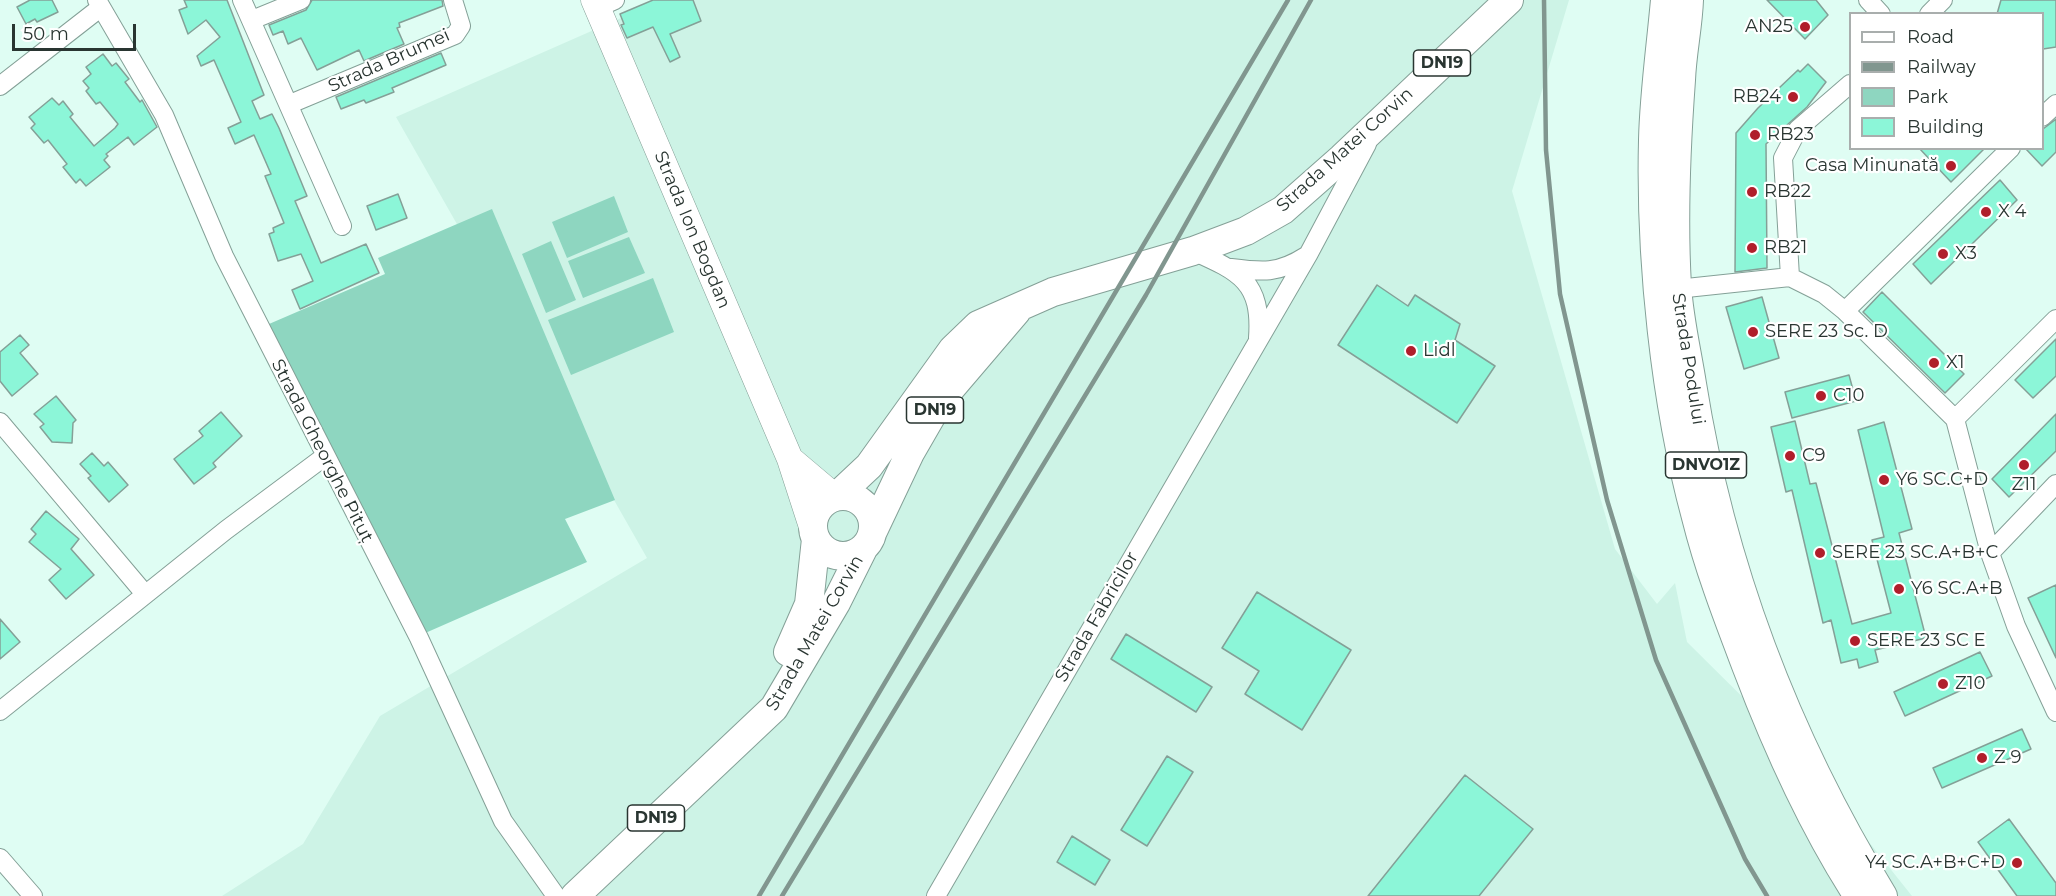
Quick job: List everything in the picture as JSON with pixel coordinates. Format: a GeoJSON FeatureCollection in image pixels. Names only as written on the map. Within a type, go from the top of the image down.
{"type":"FeatureCollection","features":[{"type":"Feature","properties":{"kind":"main road","name":"Strada Matei Corvin"},"geometry":{"type":"LineString","coordinates":[[836,497],[869,466],[953,349],[967,334],[993,316],[1053,292],[1193,251],[1246,231],[1283,210],[1376,127],[1509,0]]}},
{"type":"Feature","properties":{"kind":"main road","name":"Strada Podului"},"geometry":{"type":"LineString","coordinates":[[1665,0],[1653,139],[1654,204],[1659,295],[1683,463],[1716,585],[1772,732],[1811,813],[1858,896]]}},
{"type":"Feature","properties":{"kind":"main road","name":"Strada Podului"},"geometry":{"type":"LineString","coordinates":[[1689,0],[1681,78],[1677,166],[1677,289],[1701,442],[1729,555],[1793,727],[1828,802],[1883,896]]}},
{"type":"Feature","properties":{"kind":"main road","name":"Strada Ion Bogdan"},"geometry":{"type":"LineString","coordinates":[[602,3],[790,459],[815,536]]}},
{"type":"Feature","properties":{"kind":"main road","name":"Strada Matei Corvin"},"geometry":{"type":"LineString","coordinates":[[575,896],[738,739],[766,717],[786,690],[868,540],[910,453],[940,401],[1022,306]]}},
{"type":"Feature","properties":{"kind":"main road","name":"Strada Ion Bogdan"},"geometry":{"type":"LineString","coordinates":[[790,459],[836,497]]}},
{"type":"Feature","properties":{"kind":"main road","name":"DN19"},"geometry":{"type":"LineString","coordinates":[[815,536],[813,524],[820,507],[836,497]]}},
{"type":"Feature","properties":{"kind":"main road"},"geometry":{"type":"LineString","coordinates":[[815,536],[825,551],[844,557],[868,540],[873,522],[866,506],[850,497],[836,497]]}},
{"type":"Feature","properties":{"kind":"main road","name":"Strada Matei Corvin"},"geometry":{"type":"LineString","coordinates":[[738,739],[803,622],[813,583],[815,536]]}},
{"type":"Feature","properties":{"kind":"street"},"geometry":{"type":"LineString","coordinates":[[242,0],[290,104],[342,226]]}},
{"type":"Feature","properties":{"kind":"street"},"geometry":{"type":"LineString","coordinates":[[252,20],[301,0]]}},
{"type":"Feature","properties":{"kind":"street","name":"Strada Brumei"},"geometry":{"type":"LineString","coordinates":[[290,104],[455,35],[461,26],[453,0]]}},
{"type":"Feature","properties":{"kind":"street"},"geometry":{"type":"LineString","coordinates":[[1868,0],[1879,12]]}},
{"type":"Feature","properties":{"kind":"street"},"geometry":{"type":"LineString","coordinates":[[1931,12],[1943,0]]}},
{"type":"Feature","properties":{"kind":"street"},"geometry":{"type":"LineString","coordinates":[[0,86],[99,4]]}},
{"type":"Feature","properties":{"kind":"street","name":"Strada Gheorghe Pituț"},"geometry":{"type":"LineString","coordinates":[[99,4],[164,115],[224,256],[324,457],[419,638],[503,821],[556,896]]}},
{"type":"Feature","properties":{"kind":"street"},"geometry":{"type":"LineString","coordinates":[[1790,277],[1783,158],[1797,129],[1849,86]]}},
{"type":"Feature","properties":{"kind":"street"},"geometry":{"type":"LineString","coordinates":[[2044,116],[2056,104]]}},
{"type":"Feature","properties":{"kind":"street","name":"Strada Fabricilor"},"geometry":{"type":"LineString","coordinates":[[936,896],[1308,255],[1376,127]]}},
{"type":"Feature","properties":{"kind":"street"},"geometry":{"type":"LineString","coordinates":[[1845,311],[2008,150]]}},
{"type":"Feature","properties":{"kind":"street"},"geometry":{"type":"LineString","coordinates":[[1193,251],[1231,268],[1273,271],[1289,267],[1308,255]]}},
{"type":"Feature","properties":{"kind":"street"},"geometry":{"type":"LineString","coordinates":[[1231,268],[1252,290],[1259,319],[1258,338]]}},
{"type":"Feature","properties":{"kind":"street"},"geometry":{"type":"LineString","coordinates":[[1677,289],[1790,277],[1824,294],[1845,311],[1955,420],[1990,553],[2016,626],[2056,712]]}},
{"type":"Feature","properties":{"kind":"street"},"geometry":{"type":"LineString","coordinates":[[1955,420],[2056,319]]}},
{"type":"Feature","properties":{"kind":"street"},"geometry":{"type":"LineString","coordinates":[[0,422],[145,594]]}},
{"type":"Feature","properties":{"kind":"street"},"geometry":{"type":"LineString","coordinates":[[0,711],[145,594],[324,457]]}},
{"type":"Feature","properties":{"kind":"street"},"geometry":{"type":"LineString","coordinates":[[1990,553],[2056,484]]}},
{"type":"Feature","properties":{"kind":"street"},"geometry":{"type":"LineString","coordinates":[[0,858],[33,896]]}},
{"type":"Feature","properties":{"kind":"shaded area"},"geometry":{"type":"Polygon","coordinates":[[[662,0],[1569,0],[1512,191],[1615,549],[1657,604],[1675,583],[1687,642],[1793,747],[1912,896],[222,896],[303,844],[380,716],[647,558],[396,117],[662,0]]]}},
{"type":"Feature","properties":{"kind":"green space"},"geometry":{"type":"Polygon","coordinates":[[[614,196],[628,232],[567,258],[552,222],[614,196]]]}},
{"type":"Feature","properties":{"kind":"green space"},"geometry":{"type":"Polygon","coordinates":[[[492,209],[615,500],[565,519],[587,562],[423,634],[269,324],[385,274],[378,258],[492,209]]]}},
{"type":"Feature","properties":{"kind":"green space"},"geometry":{"type":"Polygon","coordinates":[[[629,237],[645,273],[583,298],[568,261],[629,237]]]}},
{"type":"Feature","properties":{"kind":"green space"},"geometry":{"type":"Polygon","coordinates":[[[551,241],[576,300],[546,313],[522,254],[551,241]]]}},
{"type":"Feature","properties":{"kind":"green space"},"geometry":{"type":"Polygon","coordinates":[[[653,278],[674,332],[571,375],[548,320],[653,278]]]}},
{"type":"Feature","properties":{"kind":"building"},"geometry":{"type":"Polygon","coordinates":[[[30,0],[52,0],[58,12],[37,22],[35,19],[26,24],[17,7],[30,0]]]}},
{"type":"Feature","properties":{"kind":"building"},"geometry":{"type":"Polygon","coordinates":[[[184,0],[227,0],[264,95],[252,101],[260,119],[272,114],[279,128],[307,196],[295,201],[321,263],[366,244],[379,273],[300,309],[292,290],[313,281],[301,254],[278,261],[269,234],[274,232],[273,228],[284,223],[265,176],[271,174],[254,135],[235,144],[228,128],[241,122],[214,60],[201,66],[197,56],[220,37],[206,20],[188,34],[179,10],[187,7],[184,0]]]}},
{"type":"Feature","properties":{"kind":"building"},"geometry":{"type":"Polygon","coordinates":[[[312,0],[442,0],[443,6],[399,23],[400,27],[397,28],[404,44],[364,61],[359,50],[317,70],[301,38],[288,44],[283,31],[273,35],[269,25],[306,10],[312,0]]]}},
{"type":"Feature","properties":{"kind":"building"},"geometry":{"type":"Polygon","coordinates":[[[653,0],[693,0],[701,21],[670,34],[680,57],[670,62],[653,27],[627,38],[621,25],[624,24],[620,14],[653,0]]]}},
{"type":"Feature","properties":{"kind":"building","name":"AN25"},"geometry":{"type":"Polygon","coordinates":[[[1767,0],[1816,0],[1828,15],[1805,39],[1767,0]]]}},
{"type":"Feature","properties":{"kind":"building"},"geometry":{"type":"Polygon","coordinates":[[[2001,0],[2056,0],[2056,47],[2044,49],[2044,12],[1998,12],[2001,0]]]}},
{"type":"Feature","properties":{"kind":"building"},"geometry":{"type":"Polygon","coordinates":[[[441,53],[446,65],[392,88],[394,92],[366,103],[364,100],[341,109],[336,97],[441,53]]]}},
{"type":"Feature","properties":{"kind":"building"},"geometry":{"type":"Polygon","coordinates":[[[103,54],[112,66],[116,63],[129,79],[125,82],[140,102],[142,100],[157,127],[134,145],[128,137],[106,154],[108,156],[104,160],[110,167],[86,186],[80,179],[76,183],[63,167],[67,164],[48,140],[44,143],[31,128],[35,124],[29,117],[52,98],[59,105],[63,101],[73,114],[70,117],[94,146],[118,124],[100,102],[96,104],[86,91],[89,88],[83,81],[91,74],[86,67],[103,54]]]}},
{"type":"Feature","properties":{"kind":"building"},"geometry":{"type":"Polygon","coordinates":[[[1808,64],[1826,82],[1807,107],[1766,144],[1767,268],[1735,272],[1736,133],[1758,108],[1798,70],[1800,72],[1808,64]]]}},
{"type":"Feature","properties":{"kind":"building"},"geometry":{"type":"Polygon","coordinates":[[[2056,119],[2056,152],[2042,166],[2027,150],[2044,150],[2044,128],[2056,119]]]}},
{"type":"Feature","properties":{"kind":"building","name":"Casa Minunată"},"geometry":{"type":"Polygon","coordinates":[[[1921,150],[1983,150],[1951,182],[1921,150]]]}},
{"type":"Feature","properties":{"kind":"building"},"geometry":{"type":"Polygon","coordinates":[[[2000,180],[2017,200],[1931,284],[1913,264],[2000,180]]]}},
{"type":"Feature","properties":{"kind":"building"},"geometry":{"type":"Polygon","coordinates":[[[398,194],[407,218],[376,230],[367,206],[398,194]]]}},
{"type":"Feature","properties":{"kind":"building","name":"Lidl"},"geometry":{"type":"Polygon","coordinates":[[[1377,285],[1408,306],[1415,295],[1460,324],[1455,340],[1495,366],[1457,423],[1338,345],[1377,285]]]}},
{"type":"Feature","properties":{"kind":"building"},"geometry":{"type":"Polygon","coordinates":[[[1882,292],[1964,374],[1945,393],[1863,312],[1882,292]]]}},
{"type":"Feature","properties":{"kind":"building","name":"SERE 23 Sc. D"},"geometry":{"type":"Polygon","coordinates":[[[1762,297],[1779,358],[1744,369],[1726,307],[1762,297]]]}},
{"type":"Feature","properties":{"kind":"building"},"geometry":{"type":"Polygon","coordinates":[[[20,335],[29,345],[20,353],[38,374],[12,396],[0,381],[0,352],[20,335]]]}},
{"type":"Feature","properties":{"kind":"building"},"geometry":{"type":"Polygon","coordinates":[[[2056,339],[2056,376],[2033,398],[2015,380],[2056,339]]]}},
{"type":"Feature","properties":{"kind":"building","name":"C10"},"geometry":{"type":"Polygon","coordinates":[[[1849,375],[1856,401],[1792,418],[1785,392],[1849,375]]]}},
{"type":"Feature","properties":{"kind":"building"},"geometry":{"type":"Polygon","coordinates":[[[56,396],[76,420],[73,423],[72,443],[52,442],[40,427],[44,424],[34,414],[56,396]]]}},
{"type":"Feature","properties":{"kind":"building"},"geometry":{"type":"Polygon","coordinates":[[[221,412],[242,436],[213,463],[216,467],[194,484],[174,459],[203,436],[199,431],[221,412]]]}},
{"type":"Feature","properties":{"kind":"building","name":"Z11"},"geometry":{"type":"Polygon","coordinates":[[[2056,414],[2056,451],[2009,497],[1992,479],[2056,414]]]}},
{"type":"Feature","properties":{"kind":"building"},"geometry":{"type":"Polygon","coordinates":[[[1795,421],[1810,484],[1816,483],[1852,624],[1891,613],[1872,540],[1884,537],[1858,430],[1884,422],[1912,529],[1899,533],[1926,638],[1875,650],[1878,662],[1859,668],[1857,659],[1841,663],[1831,620],[1823,623],[1792,490],[1786,492],[1771,427],[1795,421]]]}},
{"type":"Feature","properties":{"kind":"building"},"geometry":{"type":"Polygon","coordinates":[[[92,453],[104,466],[108,462],[128,485],[109,502],[88,478],[91,476],[80,464],[92,453]]]}},
{"type":"Feature","properties":{"kind":"building"},"geometry":{"type":"Polygon","coordinates":[[[46,511],[79,539],[71,549],[94,575],[66,599],[49,580],[61,569],[29,542],[36,534],[31,529],[46,511]]]}},
{"type":"Feature","properties":{"kind":"building"},"geometry":{"type":"Polygon","coordinates":[[[2056,585],[2056,658],[2028,598],[2056,585]]]}},
{"type":"Feature","properties":{"kind":"building"},"geometry":{"type":"Polygon","coordinates":[[[1257,592],[1351,650],[1302,730],[1245,694],[1259,671],[1222,648],[1257,592]]]}},
{"type":"Feature","properties":{"kind":"building"},"geometry":{"type":"Polygon","coordinates":[[[0,619],[20,642],[0,659],[0,619]]]}},
{"type":"Feature","properties":{"kind":"building"},"geometry":{"type":"Polygon","coordinates":[[[1126,634],[1212,687],[1196,712],[1111,659],[1126,634]]]}},
{"type":"Feature","properties":{"kind":"building","name":"Z10"},"geometry":{"type":"Polygon","coordinates":[[[1980,652],[1992,676],[1905,716],[1894,692],[1980,652]]]}},
{"type":"Feature","properties":{"kind":"building","name":"Z 9"},"geometry":{"type":"Polygon","coordinates":[[[2022,729],[2031,749],[1942,788],[1933,768],[2022,729]]]}},
{"type":"Feature","properties":{"kind":"building"},"geometry":{"type":"Polygon","coordinates":[[[1167,756],[1193,772],[1147,846],[1121,830],[1167,756]]]}},
{"type":"Feature","properties":{"kind":"building"},"geometry":{"type":"Polygon","coordinates":[[[1465,775],[1533,829],[1479,896],[1368,896],[1465,775]]]}},
{"type":"Feature","properties":{"kind":"building","name":"Y4 SC.A+B+C+D"},"geometry":{"type":"Polygon","coordinates":[[[2009,819],[2056,883],[2056,896],[2017,896],[1978,842],[2009,819]]]}},
{"type":"Feature","properties":{"kind":"building"},"geometry":{"type":"Polygon","coordinates":[[[1072,836],[1110,860],[1095,885],[1057,862],[1072,836]]]}},
{"type":"Feature","properties":{"kind":"railway"},"geometry":{"type":"LineString","coordinates":[[759,896],[1288,0]]}},
{"type":"Feature","properties":{"kind":"railway"},"geometry":{"type":"LineString","coordinates":[[782,896],[1146,295],[1311,0]]}},
{"type":"Feature","properties":{"kind":"railway"},"geometry":{"type":"LineString","coordinates":[[1544,0],[1546,150],[1560,294],[1607,500],[1656,660],[1745,859],[1767,896]]}},
{"type":"Feature","properties":{"kind":"place","name":"AN25"},"geometry":{"type":"Point","coordinates":[1805,27]}},
{"type":"Feature","properties":{"kind":"place","name":"RB24"},"geometry":{"type":"Point","coordinates":[1793,97]}},
{"type":"Feature","properties":{"kind":"place","name":"RB23"},"geometry":{"type":"Point","coordinates":[1755,135]}},
{"type":"Feature","properties":{"kind":"place","name":"Casa Minunată"},"geometry":{"type":"Point","coordinates":[1951,166]}},
{"type":"Feature","properties":{"kind":"place","name":"RB22"},"geometry":{"type":"Point","coordinates":[1752,192]}},
{"type":"Feature","properties":{"kind":"place","name":"X 4"},"geometry":{"type":"Point","coordinates":[1986,212]}},
{"type":"Feature","properties":{"kind":"place","name":"RB21"},"geometry":{"type":"Point","coordinates":[1752,248]}},
{"type":"Feature","properties":{"kind":"place","name":"X3"},"geometry":{"type":"Point","coordinates":[1943,254]}},
{"type":"Feature","properties":{"kind":"place","name":"SERE 23 Sc. D"},"geometry":{"type":"Point","coordinates":[1753,332]}},
{"type":"Feature","properties":{"kind":"place","name":"Lidl"},"geometry":{"type":"Point","coordinates":[1411,351]}},
{"type":"Feature","properties":{"kind":"place","name":"X1"},"geometry":{"type":"Point","coordinates":[1934,363]}},
{"type":"Feature","properties":{"kind":"place","name":"C10"},"geometry":{"type":"Point","coordinates":[1821,396]}},
{"type":"Feature","properties":{"kind":"place","name":"C9"},"geometry":{"type":"Point","coordinates":[1790,456]}},
{"type":"Feature","properties":{"kind":"place","name":"Z11"},"geometry":{"type":"Point","coordinates":[2024,465]}},
{"type":"Feature","properties":{"kind":"place","name":"Y6 SC.C+D"},"geometry":{"type":"Point","coordinates":[1884,480]}},
{"type":"Feature","properties":{"kind":"place","name":"SERE 23 SC.A+B+C"},"geometry":{"type":"Point","coordinates":[1820,553]}},
{"type":"Feature","properties":{"kind":"place","name":"Y6 SC.A+B"},"geometry":{"type":"Point","coordinates":[1899,589]}},
{"type":"Feature","properties":{"kind":"place","name":"SERE 23 SC E"},"geometry":{"type":"Point","coordinates":[1855,641]}},
{"type":"Feature","properties":{"kind":"place","name":"Z10"},"geometry":{"type":"Point","coordinates":[1943,684]}},
{"type":"Feature","properties":{"kind":"place","name":"Z 9"},"geometry":{"type":"Point","coordinates":[1982,758]}},
{"type":"Feature","properties":{"kind":"place","name":"Y4 SC.A+B+C+D"},"geometry":{"type":"Point","coordinates":[2017,863]}}]}
